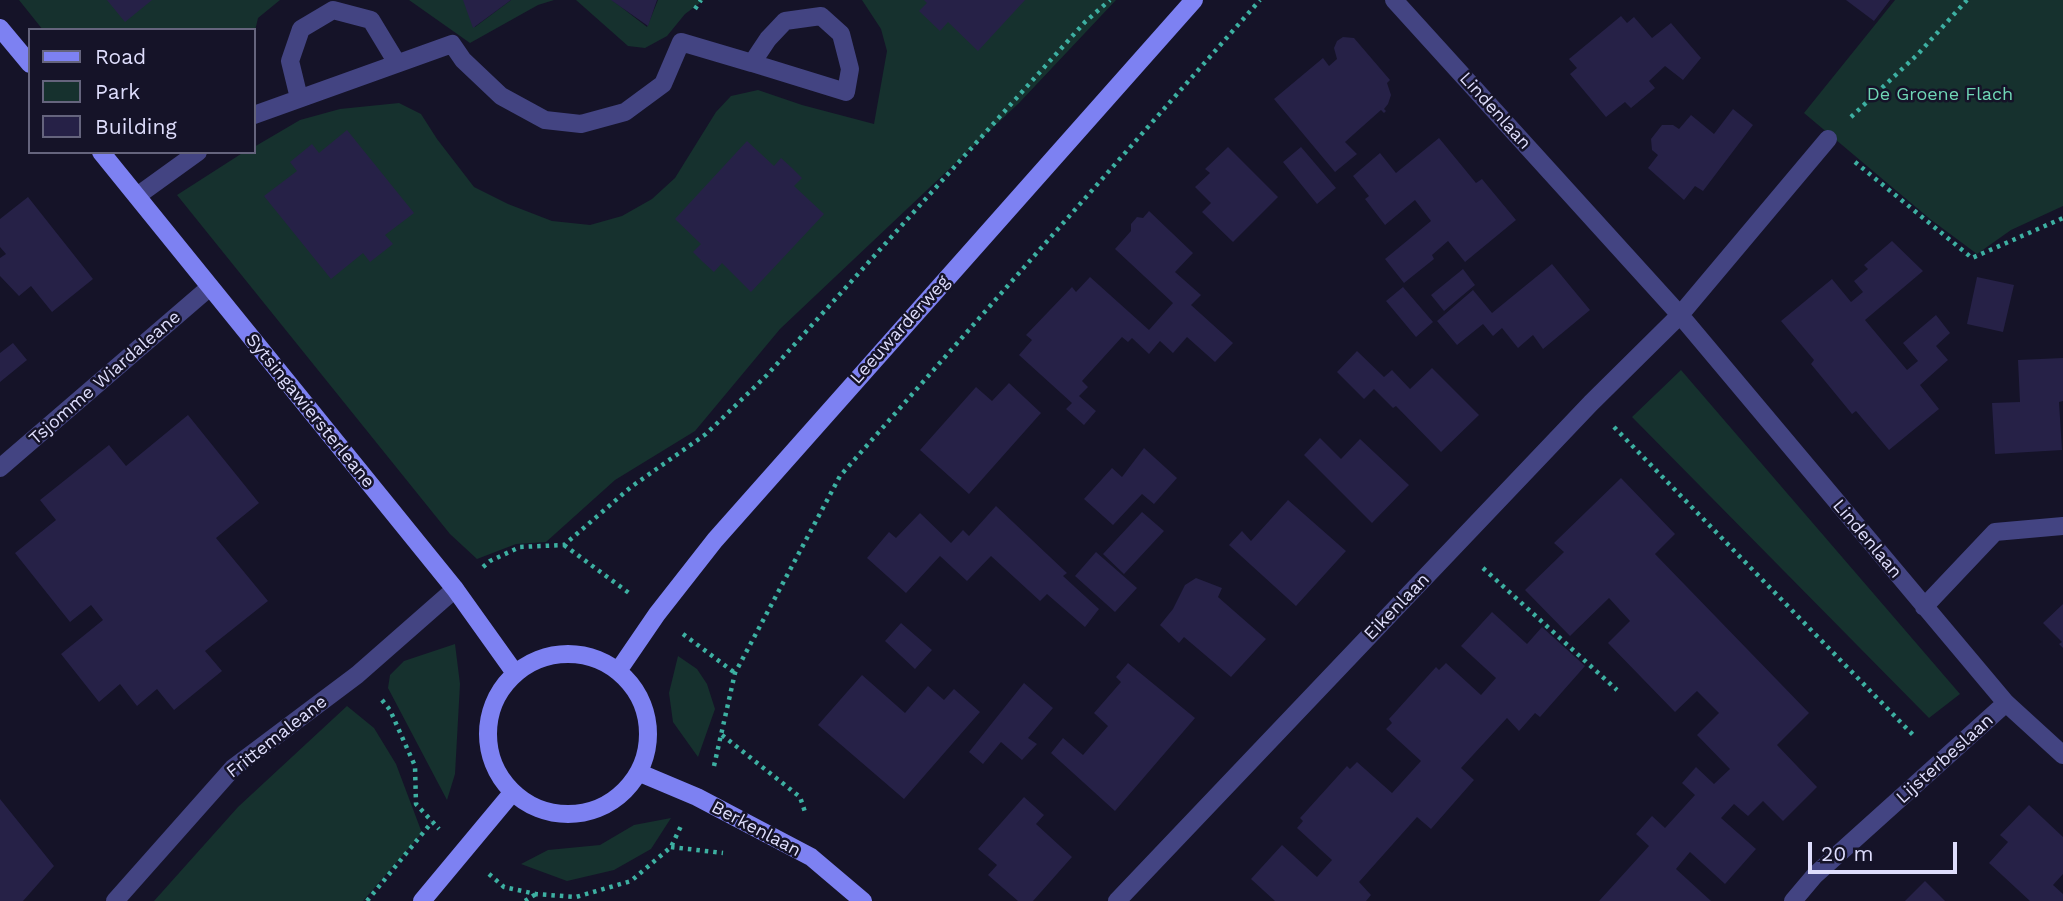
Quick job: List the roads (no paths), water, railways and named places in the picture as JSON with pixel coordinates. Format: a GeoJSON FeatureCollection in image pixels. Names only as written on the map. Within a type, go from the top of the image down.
{"type":"FeatureCollection","features":[{"type":"Feature","properties":{"kind":"main road","name":"Leeuwarderweg"},"geometry":{"type":"LineString","coordinates":[[618,671],[657,614],[715,540],[1194,0]]}},
{"type":"Feature","properties":{"kind":"main road"},"geometry":{"type":"LineString","coordinates":[[0,28],[28,62]]}},
{"type":"Feature","properties":{"kind":"main road","name":"Sytsingawiersterleane"},"geometry":{"type":"LineString","coordinates":[[103,154],[455,589],[515,673]]}},
{"type":"Feature","properties":{"kind":"main road"},"geometry":{"type":"LineString","coordinates":[[570,654],[598,659],[618,671],[643,704],[649,739],[640,773],[615,801],[581,815],[544,812],[512,793],[493,765],[486,733],[495,699],[515,673],[541,658],[570,654]]}},
{"type":"Feature","properties":{"kind":"main road","name":"Berkenlaan"},"geometry":{"type":"LineString","coordinates":[[640,773],[697,797],[811,858],[863,901]]}},
{"type":"Feature","properties":{"kind":"main road"},"geometry":{"type":"LineString","coordinates":[[422,901],[512,793]]}},
{"type":"Feature","properties":{"kind":"street","name":"Lindenlaan"},"geometry":{"type":"LineString","coordinates":[[1394,0],[1680,315],[2006,704],[2063,755]]}},
{"type":"Feature","properties":{"kind":"street"},"geometry":{"type":"LineString","coordinates":[[299,98],[290,61],[301,29],[333,10],[370,20],[397,63]]}},
{"type":"Feature","properties":{"kind":"street"},"geometry":{"type":"LineString","coordinates":[[256,114],[452,44],[463,60],[501,96],[545,120],[581,124],[625,112],[663,84],[681,42],[846,92],[850,69],[841,34],[821,16],[785,21],[768,39],[752,63]]}},
{"type":"Feature","properties":{"kind":"street"},"geometry":{"type":"LineString","coordinates":[[1680,315],[1828,139]]}},
{"type":"Feature","properties":{"kind":"street"},"geometry":{"type":"LineString","coordinates":[[137,196],[195,154]]}},
{"type":"Feature","properties":{"kind":"street","name":"Tsjomme Wiardaleane"},"geometry":{"type":"LineString","coordinates":[[0,468],[210,287]]}},
{"type":"Feature","properties":{"kind":"street","name":"Eikenlaan"},"geometry":{"type":"LineString","coordinates":[[1117,901],[1591,403],[1680,315]]}},
{"type":"Feature","properties":{"kind":"street"},"geometry":{"type":"LineString","coordinates":[[1924,607],[1995,532],[2063,526]]}},
{"type":"Feature","properties":{"kind":"street","name":"Frittemaleane"},"geometry":{"type":"LineString","coordinates":[[115,901],[233,768],[357,675],[455,589]]}},
{"type":"Feature","properties":{"kind":"street","name":"Lijsterbeslaan"},"geometry":{"type":"LineString","coordinates":[[1793,901],[1815,875],[2006,704]]}},
{"type":"Feature","properties":{"kind":"park label","name":"De Groene Flach"},"geometry":{"type":"Point","coordinates":[1940,95]}}]}
